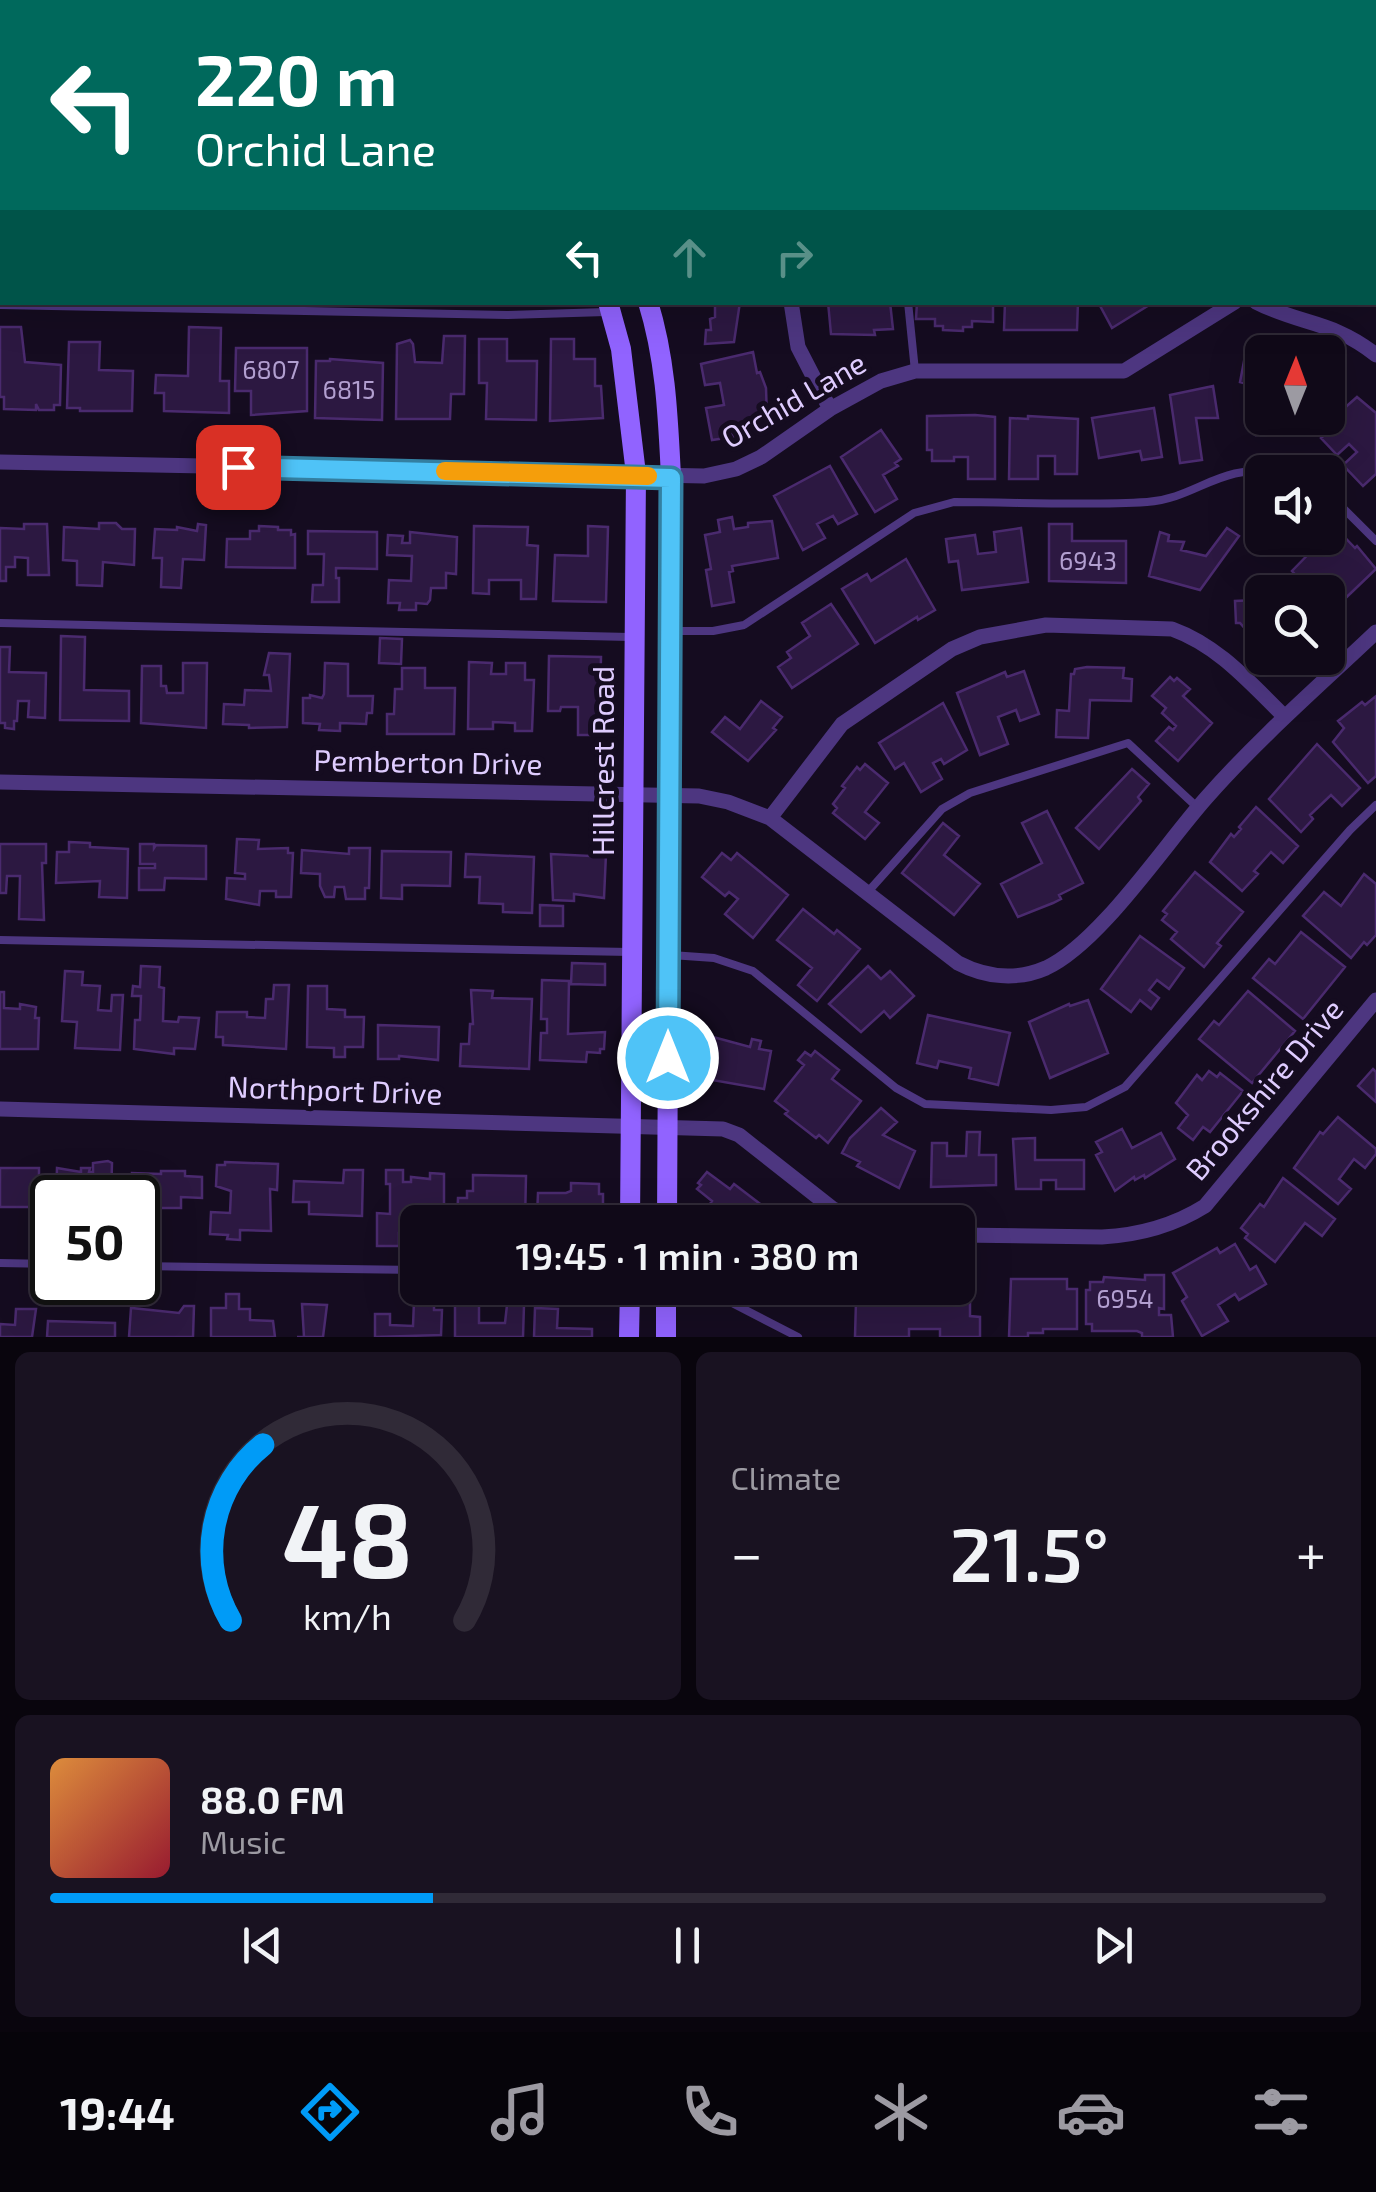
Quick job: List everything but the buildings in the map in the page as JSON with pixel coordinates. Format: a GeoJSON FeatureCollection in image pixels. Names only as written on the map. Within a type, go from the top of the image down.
{"type":"FeatureCollection","features":[{"type":"Feature","properties":{"kind":"main road"},"geometry":{"type":"LineString","coordinates":[[649,305],[666,388],[671,478],[667,1205]]}},
{"type":"Feature","properties":{"kind":"main road","name":"Hillcrest Road"},"geometry":{"type":"LineString","coordinates":[[609,307],[621,349],[636,474],[630,1205]]}},
{"type":"Feature","properties":{"kind":"main road"},"geometry":{"type":"LineString","coordinates":[[629,1337],[630,1305]]}},
{"type":"Feature","properties":{"kind":"main road"},"geometry":{"type":"LineString","coordinates":[[666,1305],[666,1337]]}},
{"type":"Feature","properties":{"kind":"street"},"geometry":{"type":"LineString","coordinates":[[791,305],[798,347],[830,409]]}},
{"type":"Feature","properties":{"kind":"street","name":"Orchid Lane"},"geometry":{"type":"LineString","coordinates":[[0,462],[704,476],[761,457],[830,409],[881,381],[915,371],[1124,371],[1230,305]]}},
{"type":"Feature","properties":{"kind":"street"},"geometry":{"type":"LineString","coordinates":[[1265,305],[1333,327],[1376,355]]}},
{"type":"Feature","properties":{"kind":"street"},"geometry":{"type":"LineString","coordinates":[[770,818],[842,724],[856,712],[952,649],[980,636],[1016,628],[1046,625],[1172,629],[1222,656],[1285,718]]}},
{"type":"Feature","properties":{"kind":"street","name":"Pemberton Drive"},"geometry":{"type":"LineString","coordinates":[[0,782],[670,794],[728,802],[770,818],[936,949],[970,970],[998,976],[1032,973],[1080,946],[1198,808],[1376,632]]}},
{"type":"Feature","properties":{"kind":"street","name":"Brookshire Drive"},"geometry":{"type":"LineString","coordinates":[[975,1236],[1102,1237],[1180,1221],[1205,1206],[1376,1000]]}},
{"type":"Feature","properties":{"kind":"street","name":"Northport Drive"},"geometry":{"type":"LineString","coordinates":[[0,1109],[668,1127]]}},
{"type":"Feature","properties":{"kind":"street"},"geometry":{"type":"LineString","coordinates":[[668,1127],[710,1128],[740,1135],[828,1205]]}},
{"type":"Feature","properties":{"kind":"lane"},"geometry":{"type":"LineString","coordinates":[[46,305],[507,315],[609,307]]}},
{"type":"Feature","properties":{"kind":"lane"},"geometry":{"type":"LineString","coordinates":[[908,305],[915,371]]}},
{"type":"Feature","properties":{"kind":"lane"},"geometry":{"type":"LineString","coordinates":[[670,631],[713,631],[744,625],[914,513],[934,505],[1150,502],[1245,470]]}},
{"type":"Feature","properties":{"kind":"lane"},"geometry":{"type":"LineString","coordinates":[[1345,510],[1376,541]]}},
{"type":"Feature","properties":{"kind":"lane"},"geometry":{"type":"LineString","coordinates":[[0,623],[635,637]]}},
{"type":"Feature","properties":{"kind":"lane"},"geometry":{"type":"LineString","coordinates":[[866,894],[942,809],[970,793],[1128,743],[1198,808]]}},
{"type":"Feature","properties":{"kind":"lane"},"geometry":{"type":"LineString","coordinates":[[669,955],[714,958],[753,971],[896,1088],[925,1104],[1086,1108],[1125,1087],[1376,805]]}},
{"type":"Feature","properties":{"kind":"lane"},"geometry":{"type":"LineString","coordinates":[[0,940],[633,952]]}},
{"type":"Feature","properties":{"kind":"lane"},"geometry":{"type":"LineString","coordinates":[[0,1263],[30,1264]]}},
{"type":"Feature","properties":{"kind":"lane"},"geometry":{"type":"LineString","coordinates":[[160,1266],[400,1270]]}},
{"type":"Feature","properties":{"kind":"lane"},"geometry":{"type":"LineString","coordinates":[[736,1305],[798,1337]]}},
{"type":"Feature","properties":{"kind":"slow traffic"},"geometry":{"type":"LineString","coordinates":[[445,471],[648,476]]}},
{"type":"Feature","properties":{"kind":"route"},"geometry":{"type":"LineString","coordinates":[[238,467],[636,474],[671,478],[668,1058]]}}]}
